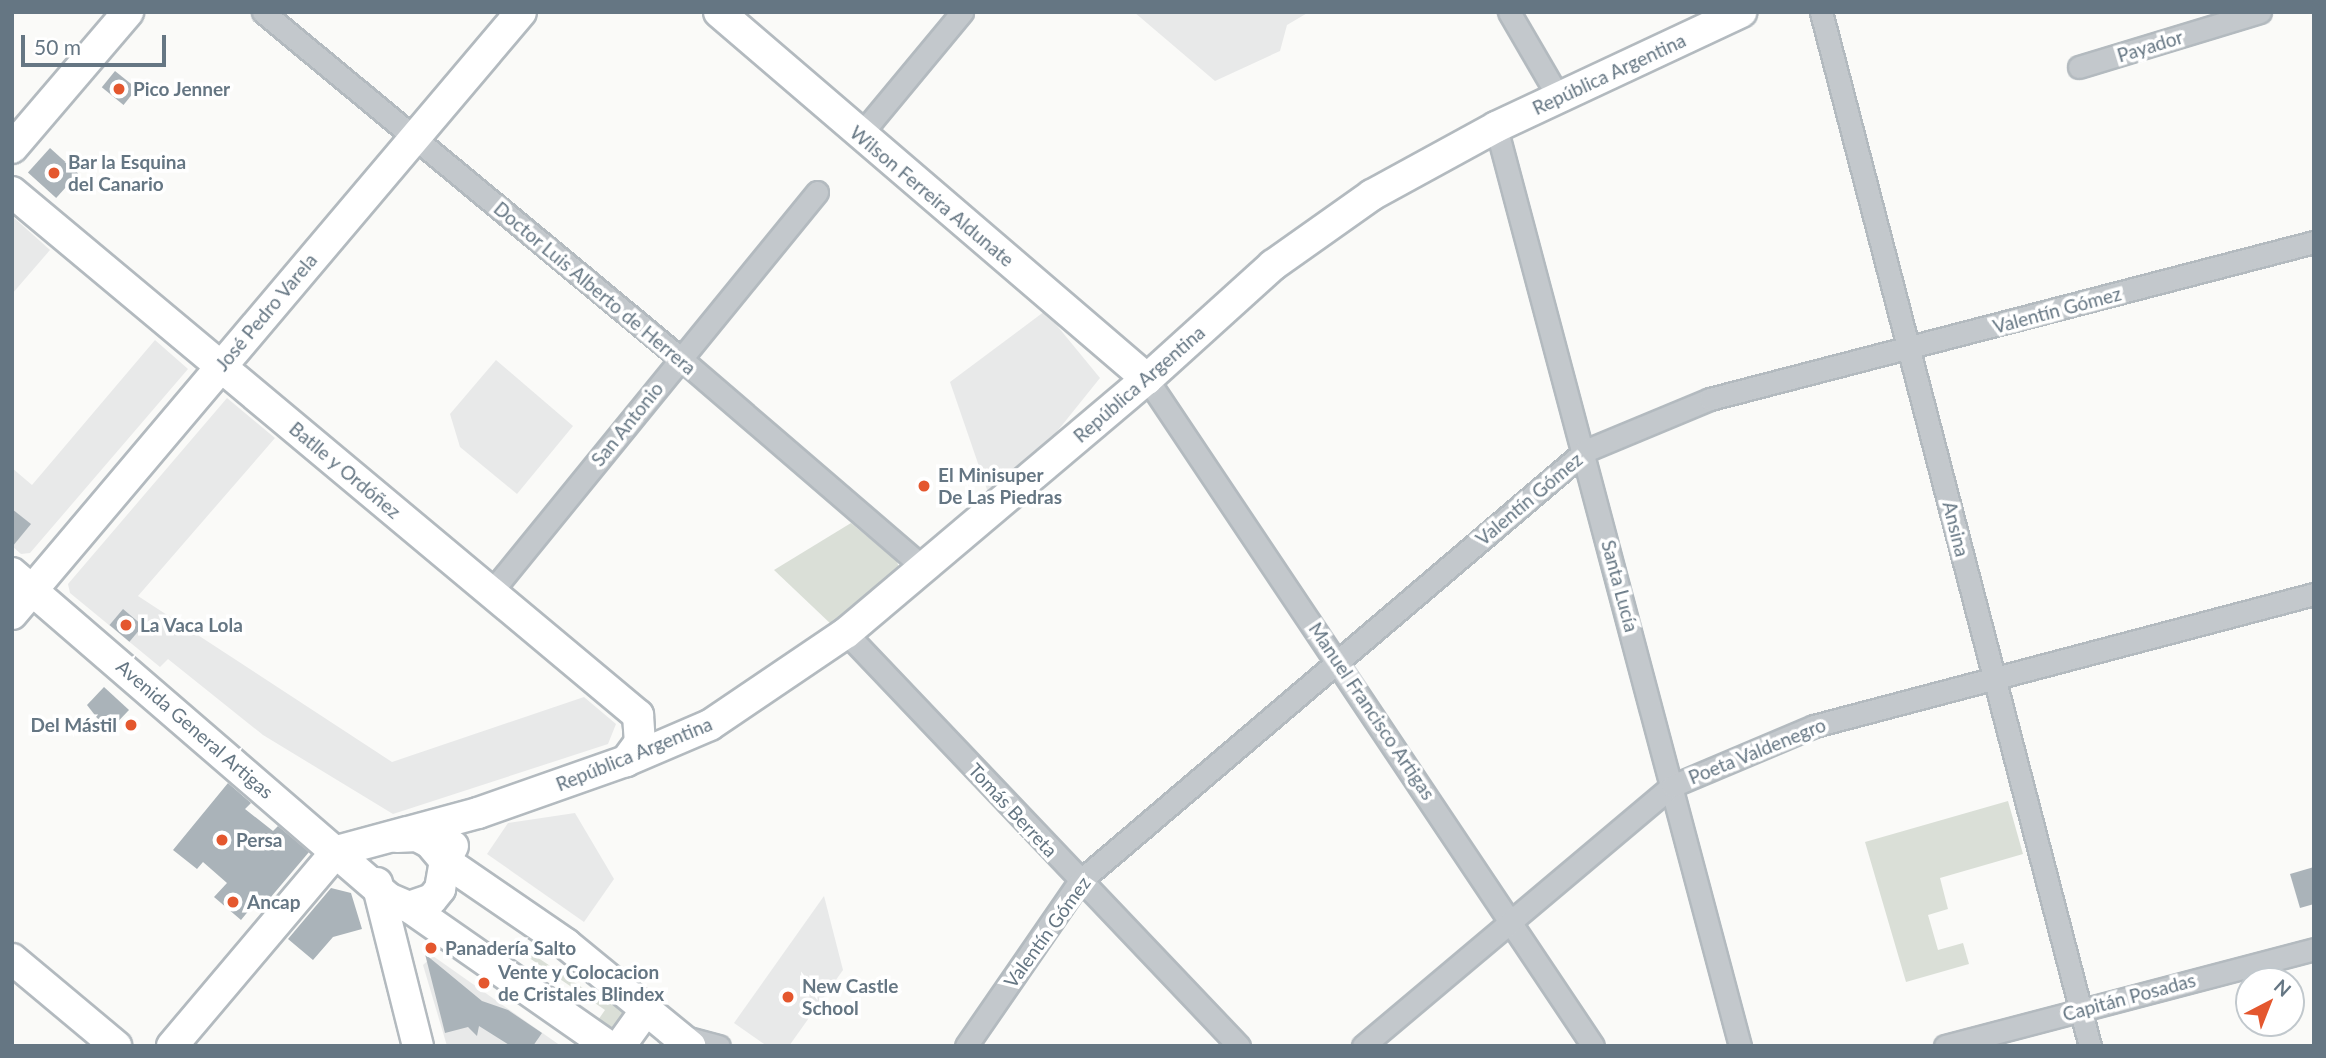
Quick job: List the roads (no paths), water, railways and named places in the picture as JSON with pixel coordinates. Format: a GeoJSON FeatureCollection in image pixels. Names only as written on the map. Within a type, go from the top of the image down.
{"type":"FeatureCollection","features":[{"type":"Feature","properties":{"kind":"street"},"geometry":{"type":"LineString","coordinates":[[12,148],[128,12]]}},
{"type":"Feature","properties":{"kind":"street","name":"Doctor Luis Alberto de Herrera"},"geometry":{"type":"LineString","coordinates":[[263,12],[680,358],[924,568]]}},
{"type":"Feature","properties":{"kind":"street","name":"José Pedro Varela"},"geometry":{"type":"LineString","coordinates":[[12,614],[22,582],[221,365],[521,12]]}},
{"type":"Feature","properties":{"kind":"street","name":"Wilson Ferreira Aldunate"},"geometry":{"type":"LineString","coordinates":[[719,12],[1147,379]]}},
{"type":"Feature","properties":{"kind":"street"},"geometry":{"type":"LineString","coordinates":[[860,135],[962,12]]}},
{"type":"Feature","properties":{"kind":"street"},"geometry":{"type":"LineString","coordinates":[[1509,12],[1559,98]]}},
{"type":"Feature","properties":{"kind":"street","name":"Ansina"},"geometry":{"type":"LineString","coordinates":[[1821,12],[1911,349],[2090,1046]]}},
{"type":"Feature","properties":{"kind":"street","name":"Payador"},"geometry":{"type":"LineString","coordinates":[[2079,67],[2260,12]]}},
{"type":"Feature","properties":{"kind":"street","name":"República Argentina"},"geometry":{"type":"LineString","coordinates":[[337,850],[394,838],[478,813],[626,761],[710,725],[846,633],[1147,379],[1273,265],[1372,195],[1496,127],[1735,13]]}},
{"type":"Feature","properties":{"kind":"street","name":"Santa Lucía"},"geometry":{"type":"LineString","coordinates":[[1496,127],[1585,451],[1740,1046]]}},
{"type":"Feature","properties":{"kind":"street","name":"Batlle y Ordóñez"},"geometry":{"type":"LineString","coordinates":[[12,192],[638,715],[684,736]]}},
{"type":"Feature","properties":{"kind":"street","name":"San Antonio"},"geometry":{"type":"LineString","coordinates":[[491,592],[817,192]]}},
{"type":"Feature","properties":{"kind":"street","name":"Valentín Gómez"},"geometry":{"type":"LineString","coordinates":[[966,1046],[1080,881],[1585,451],[1710,399],[1911,349],[2314,242]]}},
{"type":"Feature","properties":{"kind":"street","name":"Manuel Francisco Artigas"},"geometry":{"type":"LineString","coordinates":[[1147,379],[1339,659],[1593,1046]]}},
{"type":"Feature","properties":{"kind":"street","name":"Avenida General Artigas"},"geometry":{"type":"LineString","coordinates":[[22,582],[377,886]]}},
{"type":"Feature","properties":{"kind":"street","name":"Poeta Valdenegro"},"geometry":{"type":"LineString","coordinates":[[1363,1046],[1672,786],[1814,726],[2314,594]]}},
{"type":"Feature","properties":{"kind":"street","name":"Tomás Berreta"},"geometry":{"type":"LineString","coordinates":[[846,633],[1239,1046]]}},
{"type":"Feature","properties":{"kind":"street"},"geometry":{"type":"LineString","coordinates":[[626,761],[640,742],[638,715]]}},
{"type":"Feature","properties":{"kind":"street"},"geometry":{"type":"LineString","coordinates":[[409,906],[432,899],[440,889],[445,860],[478,813]]}},
{"type":"Feature","properties":{"kind":"street"},"geometry":{"type":"LineString","coordinates":[[418,1046],[373,870],[377,857],[394,838],[417,836],[430,843],[445,860],[648,1007],[688,1042],[719,1046]]}},
{"type":"Feature","properties":{"kind":"street"},"geometry":{"type":"LineString","coordinates":[[173,1046],[337,850]]}},
{"type":"Feature","properties":{"kind":"street"},"geometry":{"type":"LineString","coordinates":[[377,886],[388,898],[409,906],[608,1046]]}},
{"type":"Feature","properties":{"kind":"street"},"geometry":{"type":"LineString","coordinates":[[393,956],[409,906]]}},
{"type":"Feature","properties":{"kind":"street","name":"Capitán Posadas"},"geometry":{"type":"LineString","coordinates":[[1945,1046],[2314,949]]}},
{"type":"Feature","properties":{"kind":"street"},"geometry":{"type":"LineString","coordinates":[[12,959],[116,1046]]}},
{"type":"Feature","properties":{"kind":"street"},"geometry":{"type":"LineString","coordinates":[[620,1046],[648,1007]]}},
{"type":"Feature","properties":{"kind":"place","name":"Pico Jenner"},"geometry":{"type":"Point","coordinates":[119,89]}},
{"type":"Feature","properties":{"kind":"place","name":"Bar la Esquina del Canario"},"geometry":{"type":"Point","coordinates":[54,173]}},
{"type":"Feature","properties":{"kind":"place","name":"El Minisuper De Las Piedras"},"geometry":{"type":"Point","coordinates":[924,486]}},
{"type":"Feature","properties":{"kind":"place","name":"La Vaca Lola"},"geometry":{"type":"Point","coordinates":[126,625]}},
{"type":"Feature","properties":{"kind":"place","name":"Del Mástil"},"geometry":{"type":"Point","coordinates":[131,725]}},
{"type":"Feature","properties":{"kind":"place","name":"Persa"},"geometry":{"type":"Point","coordinates":[222,840]}},
{"type":"Feature","properties":{"kind":"place","name":"Ancap"},"geometry":{"type":"Point","coordinates":[233,902]}},
{"type":"Feature","properties":{"kind":"place","name":"Panadería Salto"},"geometry":{"type":"Point","coordinates":[431,948]}},
{"type":"Feature","properties":{"kind":"place","name":"Vente y Colocacion de Cristales Blindex"},"geometry":{"type":"Point","coordinates":[484,983]}},
{"type":"Feature","properties":{"kind":"place","name":"New Castle School"},"geometry":{"type":"Point","coordinates":[788,997]}}]}
